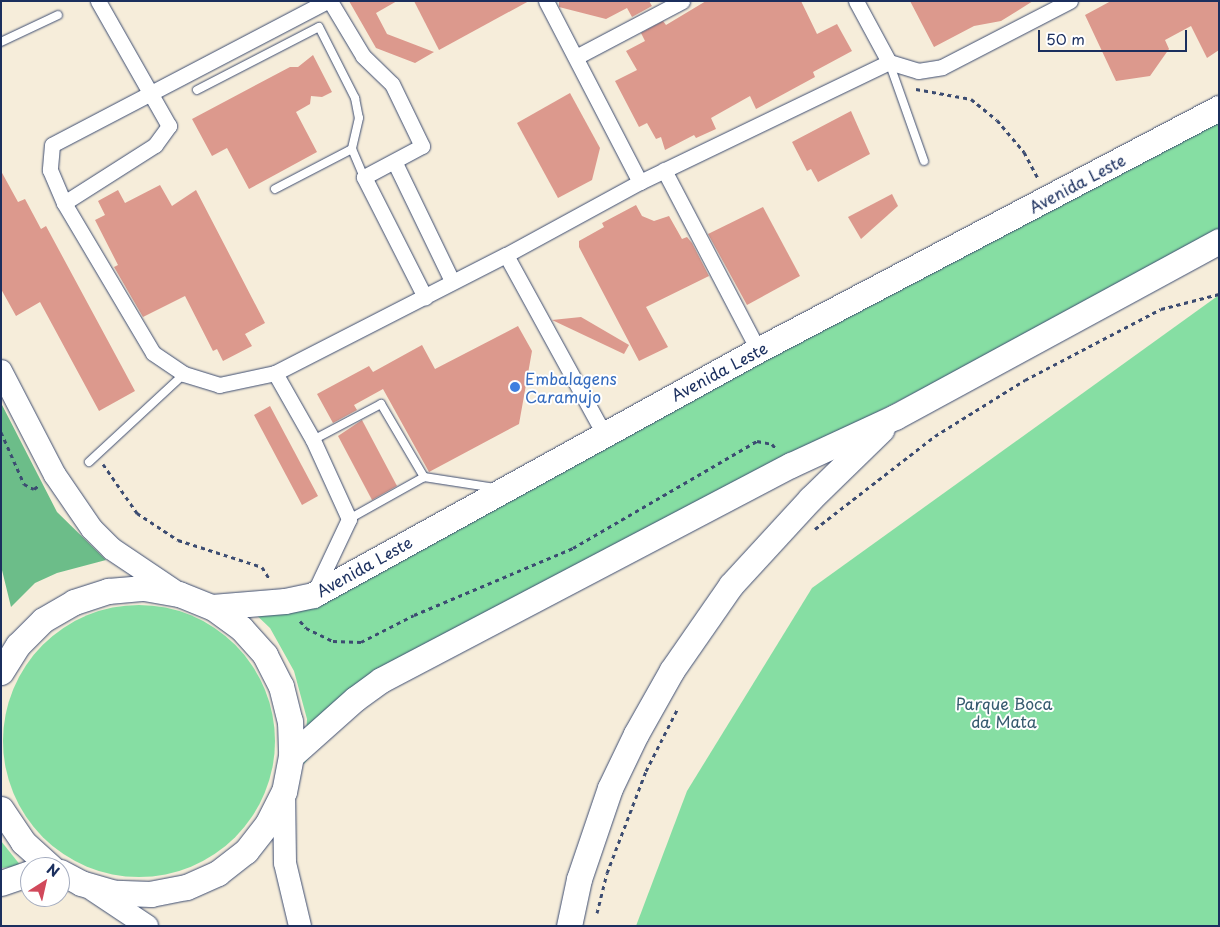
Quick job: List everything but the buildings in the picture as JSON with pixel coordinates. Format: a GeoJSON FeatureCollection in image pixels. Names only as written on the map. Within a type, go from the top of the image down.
{"type":"FeatureCollection","features":[{"type":"Feature","properties":{"kind":"main road","name":"Avenida Leste"},"geometry":{"type":"LineString","coordinates":[[212,607],[285,601],[313,596],[502,489],[758,350],[1219,108]]}},
{"type":"Feature","properties":{"kind":"main road"},"geometry":{"type":"LineString","coordinates":[[291,756],[355,699],[381,680],[791,465],[895,417],[1219,241]]}},
{"type":"Feature","properties":{"kind":"main road"},"geometry":{"type":"LineString","coordinates":[[1,371],[55,475],[92,529],[112,549],[179,594]]}},
{"type":"Feature","properties":{"kind":"main road"},"geometry":{"type":"LineString","coordinates":[[569,926],[579,879],[610,788],[636,734],[672,670],[731,585],[810,499],[895,417]]}},
{"type":"Feature","properties":{"kind":"main road"},"geometry":{"type":"LineString","coordinates":[[1,672],[18,645],[43,620],[74,602],[117,590],[144,588],[179,594],[212,607],[241,628],[264,655],[277,678],[290,721],[291,756],[284,791],[285,863],[300,926]]}},
{"type":"Feature","properties":{"kind":"main road"},"geometry":{"type":"LineString","coordinates":[[70,877],[115,893],[151,894],[186,887],[218,873],[246,851],[268,823],[284,791]]}},
{"type":"Feature","properties":{"kind":"main road"},"geometry":{"type":"LineString","coordinates":[[1,809],[23,842],[39,857]]}},
{"type":"Feature","properties":{"kind":"main road"},"geometry":{"type":"LineString","coordinates":[[1,883],[20,879]]}},
{"type":"Feature","properties":{"kind":"main road"},"geometry":{"type":"LineString","coordinates":[[70,881],[147,926]]}},
{"type":"Feature","properties":{"kind":"street"},"geometry":{"type":"LineString","coordinates":[[64,203],[155,145],[166,133],[169,126],[166,117],[98,1]]}},
{"type":"Feature","properties":{"kind":"street"},"geometry":{"type":"LineString","coordinates":[[425,297],[364,177],[395,163],[422,146],[392,84],[363,56],[328,1],[52,145],[50,170],[64,203],[153,353],[184,374],[219,385],[275,373],[425,297],[452,281],[506,255],[640,182],[889,62],[918,71],[942,68],[1070,1]]}},
{"type":"Feature","properties":{"kind":"street"},"geometry":{"type":"LineString","coordinates":[[546,1],[640,182]]}},
{"type":"Feature","properties":{"kind":"street"},"geometry":{"type":"LineString","coordinates":[[576,57],[682,1]]}},
{"type":"Feature","properties":{"kind":"street"},"geometry":{"type":"LineString","coordinates":[[856,1],[889,62]]}},
{"type":"Feature","properties":{"kind":"street"},"geometry":{"type":"LineString","coordinates":[[395,163],[452,281]]}},
{"type":"Feature","properties":{"kind":"street"},"geometry":{"type":"LineString","coordinates":[[664,170],[758,350]]}},
{"type":"Feature","properties":{"kind":"street"},"geometry":{"type":"LineString","coordinates":[[506,255],[604,434]]}},
{"type":"Feature","properties":{"kind":"street"},"geometry":{"type":"LineString","coordinates":[[275,373],[313,440],[349,518],[313,596]]}},
{"type":"Feature","properties":{"kind":"lane"},"geometry":{"type":"LineString","coordinates":[[1,42],[58,15]]}},
{"type":"Feature","properties":{"kind":"lane"},"geometry":{"type":"LineString","coordinates":[[197,90],[319,27],[356,98],[360,118],[352,149],[364,177]]}},
{"type":"Feature","properties":{"kind":"lane"},"geometry":{"type":"LineString","coordinates":[[889,62],[924,161]]}},
{"type":"Feature","properties":{"kind":"lane"},"geometry":{"type":"LineString","coordinates":[[276,189],[352,149]]}},
{"type":"Feature","properties":{"kind":"lane"},"geometry":{"type":"LineString","coordinates":[[89,462],[184,374]]}},
{"type":"Feature","properties":{"kind":"lane"},"geometry":{"type":"LineString","coordinates":[[313,440],[381,404],[424,477]]}},
{"type":"Feature","properties":{"kind":"lane"},"geometry":{"type":"LineString","coordinates":[[349,518],[424,477],[502,489]]}},
{"type":"Feature","properties":{"kind":"path"},"geometry":{"type":"LineString","coordinates":[[913,85],[919,91],[959,95],[971,99],[990,115],[1024,152],[1048,198]]}},
{"type":"Feature","properties":{"kind":"path"},"geometry":{"type":"LineString","coordinates":[[811,533],[935,436],[1025,380],[1160,309],[1219,294]]}},
{"type":"Feature","properties":{"kind":"path"},"geometry":{"type":"LineString","coordinates":[[596,917],[607,873],[646,771],[679,706]]}},
{"type":"Feature","properties":{"kind":"green space"},"geometry":{"type":"Polygon","coordinates":[[[1219,110],[1219,236],[375,671],[304,764],[307,719],[294,671],[270,628],[250,609],[286,597],[1219,110]]]}},
{"type":"Feature","properties":{"kind":"green space","name":"Parque Boca da Mata"},"geometry":{"type":"Polygon","coordinates":[[[1219,295],[1219,926],[636,926],[687,791],[812,588],[1219,295]]]}},
{"type":"Feature","properties":{"kind":"green space"},"geometry":{"type":"Polygon","coordinates":[[[1,403],[57,512],[106,560],[57,573],[35,583],[11,607],[1,566],[1,403]]]}},
{"type":"Feature","properties":{"kind":"green space"},"geometry":{"type":"Polygon","coordinates":[[[126,605],[152,605],[179,611],[203,621],[225,636],[244,655],[259,677],[269,701],[275,728],[275,754],[269,781],[259,805],[244,827],[225,846],[203,861],[179,871],[152,877],[126,877],[99,871],[75,861],[53,846],[34,827],[19,805],[9,781],[3,754],[3,728],[9,701],[19,677],[34,655],[53,636],[75,621],[99,611],[126,605]]]}},
{"type":"Feature","properties":{"kind":"green space"},"geometry":{"type":"Polygon","coordinates":[[[1,841],[20,866],[1,868],[1,841]]]}},
{"type":"Feature","properties":{"kind":"place","name":"Embalagens Caramujo"},"geometry":{"type":"Point","coordinates":[515,387]}}]}
